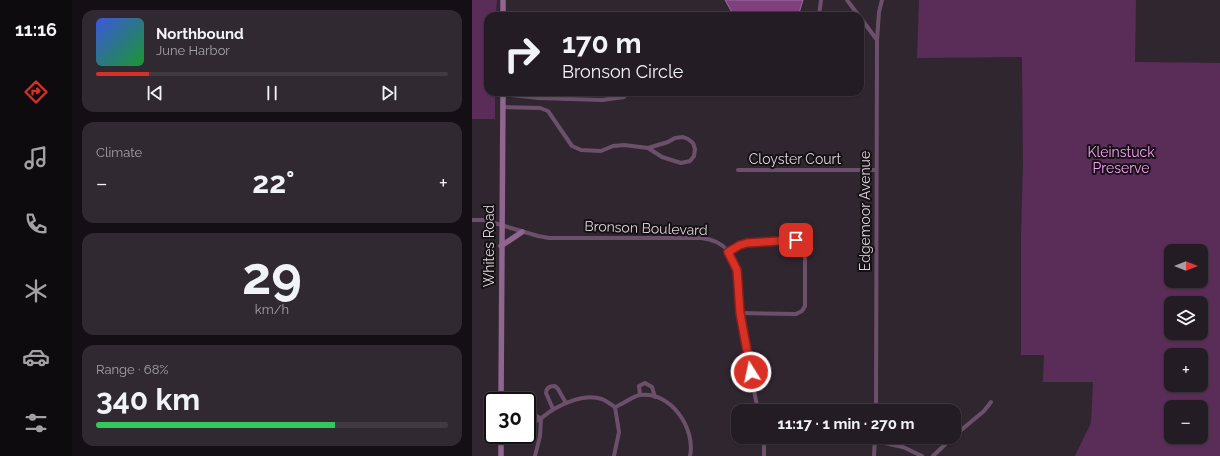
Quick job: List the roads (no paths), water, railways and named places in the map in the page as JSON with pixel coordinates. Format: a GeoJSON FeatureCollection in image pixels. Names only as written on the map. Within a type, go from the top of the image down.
{"type":"FeatureCollection","features":[{"type":"Feature","properties":{"kind":"street"},"geometry":{"type":"LineString","coordinates":[[503,0],[503,12]]}},
{"type":"Feature","properties":{"kind":"street"},"geometry":{"type":"LineString","coordinates":[[820,12],[821,0]]}},
{"type":"Feature","properties":{"kind":"street"},"geometry":{"type":"LineString","coordinates":[[847,0],[856,12]]}},
{"type":"Feature","properties":{"kind":"street","name":"Edgemoor Avenue"},"geometry":{"type":"LineString","coordinates":[[876,404],[877,40],[879,12],[882,0]]}},
{"type":"Feature","properties":{"kind":"street"},"geometry":{"type":"LineString","coordinates":[[864,22],[877,40]]}},
{"type":"Feature","properties":{"kind":"street","name":"Whites Road"},"geometry":{"type":"LineString","coordinates":[[501,392],[502,96]]}},
{"type":"Feature","properties":{"kind":"street"},"geometry":{"type":"LineString","coordinates":[[524,96],[539,98],[602,100],[625,96]]}},
{"type":"Feature","properties":{"kind":"street"},"geometry":{"type":"LineString","coordinates":[[502,107],[540,108],[548,111],[572,146],[581,150],[601,151],[613,146],[624,145],[648,148],[668,142],[675,138],[683,137],[688,138],[693,143],[695,149],[694,156],[690,161],[681,163],[662,157],[648,148]]}},
{"type":"Feature","properties":{"kind":"street","name":"Cloyster Court"},"geometry":{"type":"LineString","coordinates":[[738,170],[876,170]]}},
{"type":"Feature","properties":{"kind":"street","name":"Bronson Boulevard"},"geometry":{"type":"LineString","coordinates":[[472,220],[484,220],[522,232],[549,238],[700,238],[718,243],[728,252],[737,270],[740,313],[757,404]]}},
{"type":"Feature","properties":{"kind":"street"},"geometry":{"type":"LineString","coordinates":[[501,246],[522,232]]}},
{"type":"Feature","properties":{"kind":"street"},"geometry":{"type":"LineString","coordinates":[[728,252],[747,243],[796,240],[805,243],[806,247],[805,306],[802,311],[796,314],[740,313]]}},
{"type":"Feature","properties":{"kind":"street"},"geometry":{"type":"LineString","coordinates":[[640,395],[639,386],[645,383],[652,387],[655,396]]}},
{"type":"Feature","properties":{"kind":"street"},"geometry":{"type":"LineString","coordinates":[[553,409],[546,393],[550,387],[555,386],[557,388],[566,403]]}},
{"type":"Feature","properties":{"kind":"street"},"geometry":{"type":"LineString","coordinates":[[616,407],[640,395],[655,396],[662,400],[671,406],[685,424],[691,444],[690,456]]}},
{"type":"Feature","properties":{"kind":"street"},"geometry":{"type":"LineString","coordinates":[[536,422],[553,409],[566,403],[588,397],[604,400],[616,407]]}},
{"type":"Feature","properties":{"kind":"street"},"geometry":{"type":"LineString","coordinates":[[961,431],[984,411],[991,402]]}},
{"type":"Feature","properties":{"kind":"street"},"geometry":{"type":"LineString","coordinates":[[614,456],[619,432],[616,407]]}},
{"type":"Feature","properties":{"kind":"street"},"geometry":{"type":"LineString","coordinates":[[536,416],[541,419]]}},
{"type":"Feature","properties":{"kind":"street"},"geometry":{"type":"LineString","coordinates":[[535,456],[540,436],[541,419]]}},
{"type":"Feature","properties":{"kind":"street"},"geometry":{"type":"LineString","coordinates":[[501,444],[501,456]]}},
{"type":"Feature","properties":{"kind":"street"},"geometry":{"type":"LineString","coordinates":[[764,444],[764,456]]}},
{"type":"Feature","properties":{"kind":"street"},"geometry":{"type":"LineString","coordinates":[[874,456],[875,444]]}},
{"type":"Feature","properties":{"kind":"street"},"geometry":{"type":"LineString","coordinates":[[892,444],[922,456]]}},
{"type":"Feature","properties":{"kind":"street"},"geometry":{"type":"LineString","coordinates":[[933,456],[946,444]]}},
{"type":"Feature","properties":{"kind":"park label","name":"Kleinstuck Preserve"},"geometry":{"type":"Point","coordinates":[1121,160]}}]}
